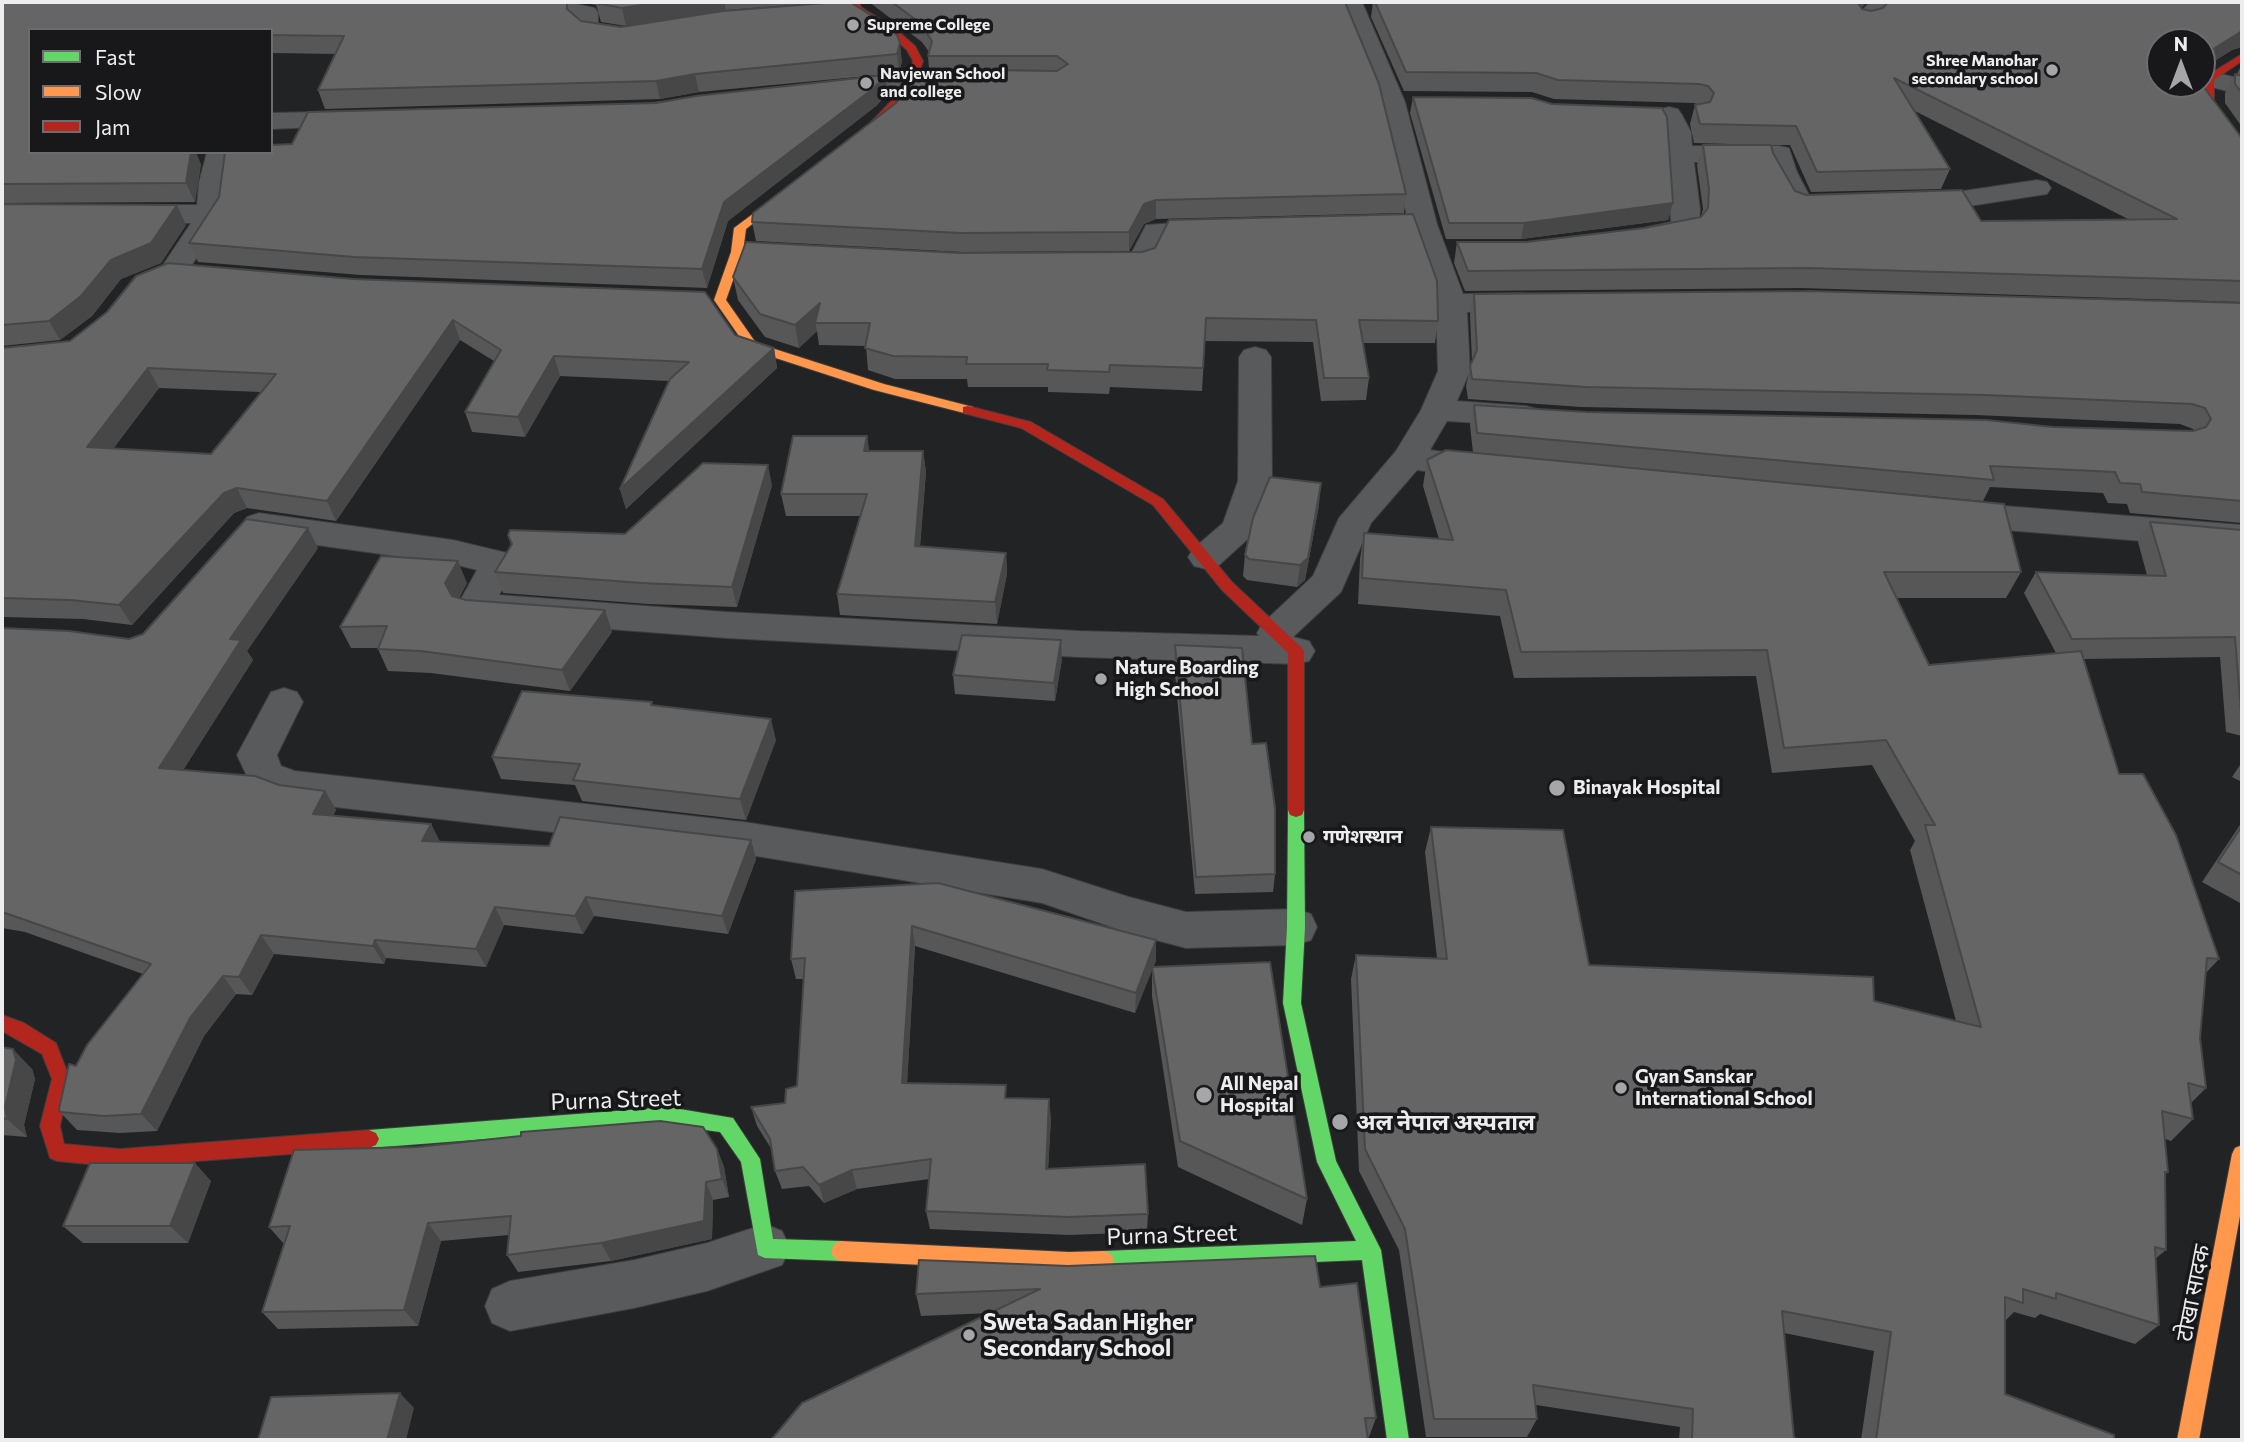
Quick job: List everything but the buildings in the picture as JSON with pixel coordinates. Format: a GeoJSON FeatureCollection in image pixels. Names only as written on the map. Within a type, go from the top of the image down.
{"type":"FeatureCollection","features":[{"type":"Feature","properties":{"kind":"street"},"geometry":{"type":"LineString","coordinates":[[550,2],[555,6],[586,13],[586,25],[596,33],[626,36],[651,32]]}},
{"type":"Feature","properties":{"kind":"street"},"geometry":{"type":"LineString","coordinates":[[1865,20],[1883,2]]}},
{"type":"Feature","properties":{"kind":"street"},"geometry":{"type":"LineString","coordinates":[[1361,5],[1405,102],[1451,303],[1454,371],[1437,410],[1409,458],[1356,518],[1328,583],[1286,642],[1296,927],[1292,1003],[1327,1162],[1371,1250],[1398,1440]]}},
{"type":"Feature","properties":{"kind":"street"},"geometry":{"type":"LineString","coordinates":[[831,12],[856,6],[893,32],[911,48],[918,61],[909,89],[887,114],[861,134]]}},
{"type":"Feature","properties":{"kind":"street"},"geometry":{"type":"LineString","coordinates":[[2216,74],[2242,57]]}},
{"type":"Feature","properties":{"kind":"street"},"geometry":{"type":"LineString","coordinates":[[2216,81],[2242,87]]}},
{"type":"Feature","properties":{"kind":"street"},"geometry":{"type":"LineString","coordinates":[[808,92],[911,82]]}},
{"type":"Feature","properties":{"kind":"street"},"geometry":{"type":"LineString","coordinates":[[2209,98],[2209,105],[2242,149]]}},
{"type":"Feature","properties":{"kind":"street"},"geometry":{"type":"LineString","coordinates":[[1616,239],[1685,228],[1686,209],[1678,132],[1669,114]]}},
{"type":"Feature","properties":{"kind":"street"},"geometry":{"type":"LineString","coordinates":[[273,121],[385,119]]}},
{"type":"Feature","properties":{"kind":"street"},"geometry":{"type":"LineString","coordinates":[[144,283],[188,272],[211,214],[213,182],[221,154]]}},
{"type":"Feature","properties":{"kind":"street"},"geometry":{"type":"LineString","coordinates":[[1679,154],[1779,154],[1783,172],[1800,204],[1837,202]]}},
{"type":"Feature","properties":{"kind":"street"},"geometry":{"type":"LineString","coordinates":[[801,181],[740,228],[749,253],[706,299],[752,346],[879,387],[1026,425],[1158,502],[1206,557],[1227,586],[1286,642]]}},
{"type":"Feature","properties":{"kind":"street"},"geometry":{"type":"LineString","coordinates":[[1888,200],[1963,199],[2037,188]]}},
{"type":"Feature","properties":{"kind":"street"},"geometry":{"type":"LineString","coordinates":[[104,213],[211,214]]}},
{"type":"Feature","properties":{"kind":"street"},"geometry":{"type":"LineString","coordinates":[[1343,226],[1438,242]]}},
{"type":"Feature","properties":{"kind":"street"},"geometry":{"type":"LineString","coordinates":[[1072,264],[1142,264],[1156,231],[1250,228]]}},
{"type":"Feature","properties":{"kind":"street"},"geometry":{"type":"LineString","coordinates":[[1451,303],[1546,302]]}},
{"type":"Feature","properties":{"kind":"street"},"geometry":{"type":"LineString","coordinates":[[1206,557],[1238,528],[1255,481],[1255,357]]}},
{"type":"Feature","properties":{"kind":"street"},"geometry":{"type":"LineString","coordinates":[[1437,410],[1556,418]]}},
{"type":"Feature","properties":{"kind":"street"},"geometry":{"type":"LineString","coordinates":[[1409,458],[1513,472]]}},
{"type":"Feature","properties":{"kind":"street"},"geometry":{"type":"LineString","coordinates":[[1923,511],[2242,537]]}},
{"type":"Feature","properties":{"kind":"street"},"geometry":{"type":"LineString","coordinates":[[228,543],[247,523],[453,552],[499,563],[475,606],[741,626],[1079,645],[1286,642]]}},
{"type":"Feature","properties":{"kind":"street"},"geometry":{"type":"LineString","coordinates":[[284,702],[257,755],[266,776],[291,786],[757,840],[1042,886],[1129,915],[1186,930],[1296,927]]}},
{"type":"Feature","properties":{"kind":"street","name":"Purna Street"},"geometry":{"type":"LineString","coordinates":[[2,1023],[18,1029],[50,1049],[61,1079],[50,1126],[57,1152],[120,1158],[668,1116],[726,1124],[750,1159],[765,1248],[1069,1262],[1371,1250]]}},
{"type":"Feature","properties":{"kind":"street","name":"टोखा सादक"},"geometry":{"type":"LineString","coordinates":[[2188,1440],[2242,1154]]}},
{"type":"Feature","properties":{"kind":"street"},"geometry":{"type":"LineString","coordinates":[[510,1306],[635,1284],[707,1267],[765,1248]]}},
{"type":"Feature","properties":{"kind":"traffic: fast"},"geometry":{"type":"LineString","coordinates":[[1296,810],[1296,927],[1292,1003],[1327,1162],[1371,1250],[1398,1440]]}},
{"type":"Feature","properties":{"kind":"traffic: fast"},"geometry":{"type":"LineString","coordinates":[[369,1139],[668,1116],[726,1124],[750,1159],[765,1248],[841,1251]]}},
{"type":"Feature","properties":{"kind":"traffic: fast"},"geometry":{"type":"LineString","coordinates":[[1104,1261],[1371,1250]]}},
{"type":"Feature","properties":{"kind":"traffic: slow"},"geometry":{"type":"LineString","coordinates":[[793,187],[740,228],[737,252],[720,300],[752,346],[879,387],[968,410]]}},
{"type":"Feature","properties":{"kind":"traffic: slow"},"geometry":{"type":"LineString","coordinates":[[2188,1440],[2242,1154]]}},
{"type":"Feature","properties":{"kind":"traffic: slow"},"geometry":{"type":"LineString","coordinates":[[841,1251],[1069,1262],[1104,1261]]}},
{"type":"Feature","properties":{"kind":"traffic: jam"},"geometry":{"type":"LineString","coordinates":[[854,2],[857,9],[893,32],[911,48],[918,61],[909,89],[876,122]]}},
{"type":"Feature","properties":{"kind":"traffic: jam"},"geometry":{"type":"LineString","coordinates":[[2242,57],[2209,79],[2209,105],[2242,149]]}},
{"type":"Feature","properties":{"kind":"traffic: jam"},"geometry":{"type":"LineString","coordinates":[[968,410],[1026,425],[1158,502],[1227,586],[1296,651],[1296,810]]}},
{"type":"Feature","properties":{"kind":"traffic: jam"},"geometry":{"type":"LineString","coordinates":[[2,1023],[18,1029],[49,1049],[61,1079],[50,1126],[57,1152],[120,1158],[369,1139]]}},
{"type":"Feature","properties":{"kind":"place","name":"Supreme College"},"geometry":{"type":"Point","coordinates":[853,25]}},
{"type":"Feature","properties":{"kind":"place","name":"Shree Manohar secondary school"},"geometry":{"type":"Point","coordinates":[2052,70]}},
{"type":"Feature","properties":{"kind":"place","name":"Navjewan School and college"},"geometry":{"type":"Point","coordinates":[866,83]}},
{"type":"Feature","properties":{"kind":"place","name":"Nature Boarding High School"},"geometry":{"type":"Point","coordinates":[1101,679]}},
{"type":"Feature","properties":{"kind":"place","name":"Binayak Hospital"},"geometry":{"type":"Point","coordinates":[1557,788]}},
{"type":"Feature","properties":{"kind":"place","name":"गणेशस्थान"},"geometry":{"type":"Point","coordinates":[1309,837]}},
{"type":"Feature","properties":{"kind":"place","name":"Gyan Sanskar International School"},"geometry":{"type":"Point","coordinates":[1621,1088]}},
{"type":"Feature","properties":{"kind":"place","name":"All Nepal Hospital"},"geometry":{"type":"Point","coordinates":[1204,1095]}},
{"type":"Feature","properties":{"kind":"place","name":"अल नेपाल अस्पताल"},"geometry":{"type":"Point","coordinates":[1340,1122]}},
{"type":"Feature","properties":{"kind":"place","name":"Sweta Sadan Higher Secondary School"},"geometry":{"type":"Point","coordinates":[969,1335]}}]}
